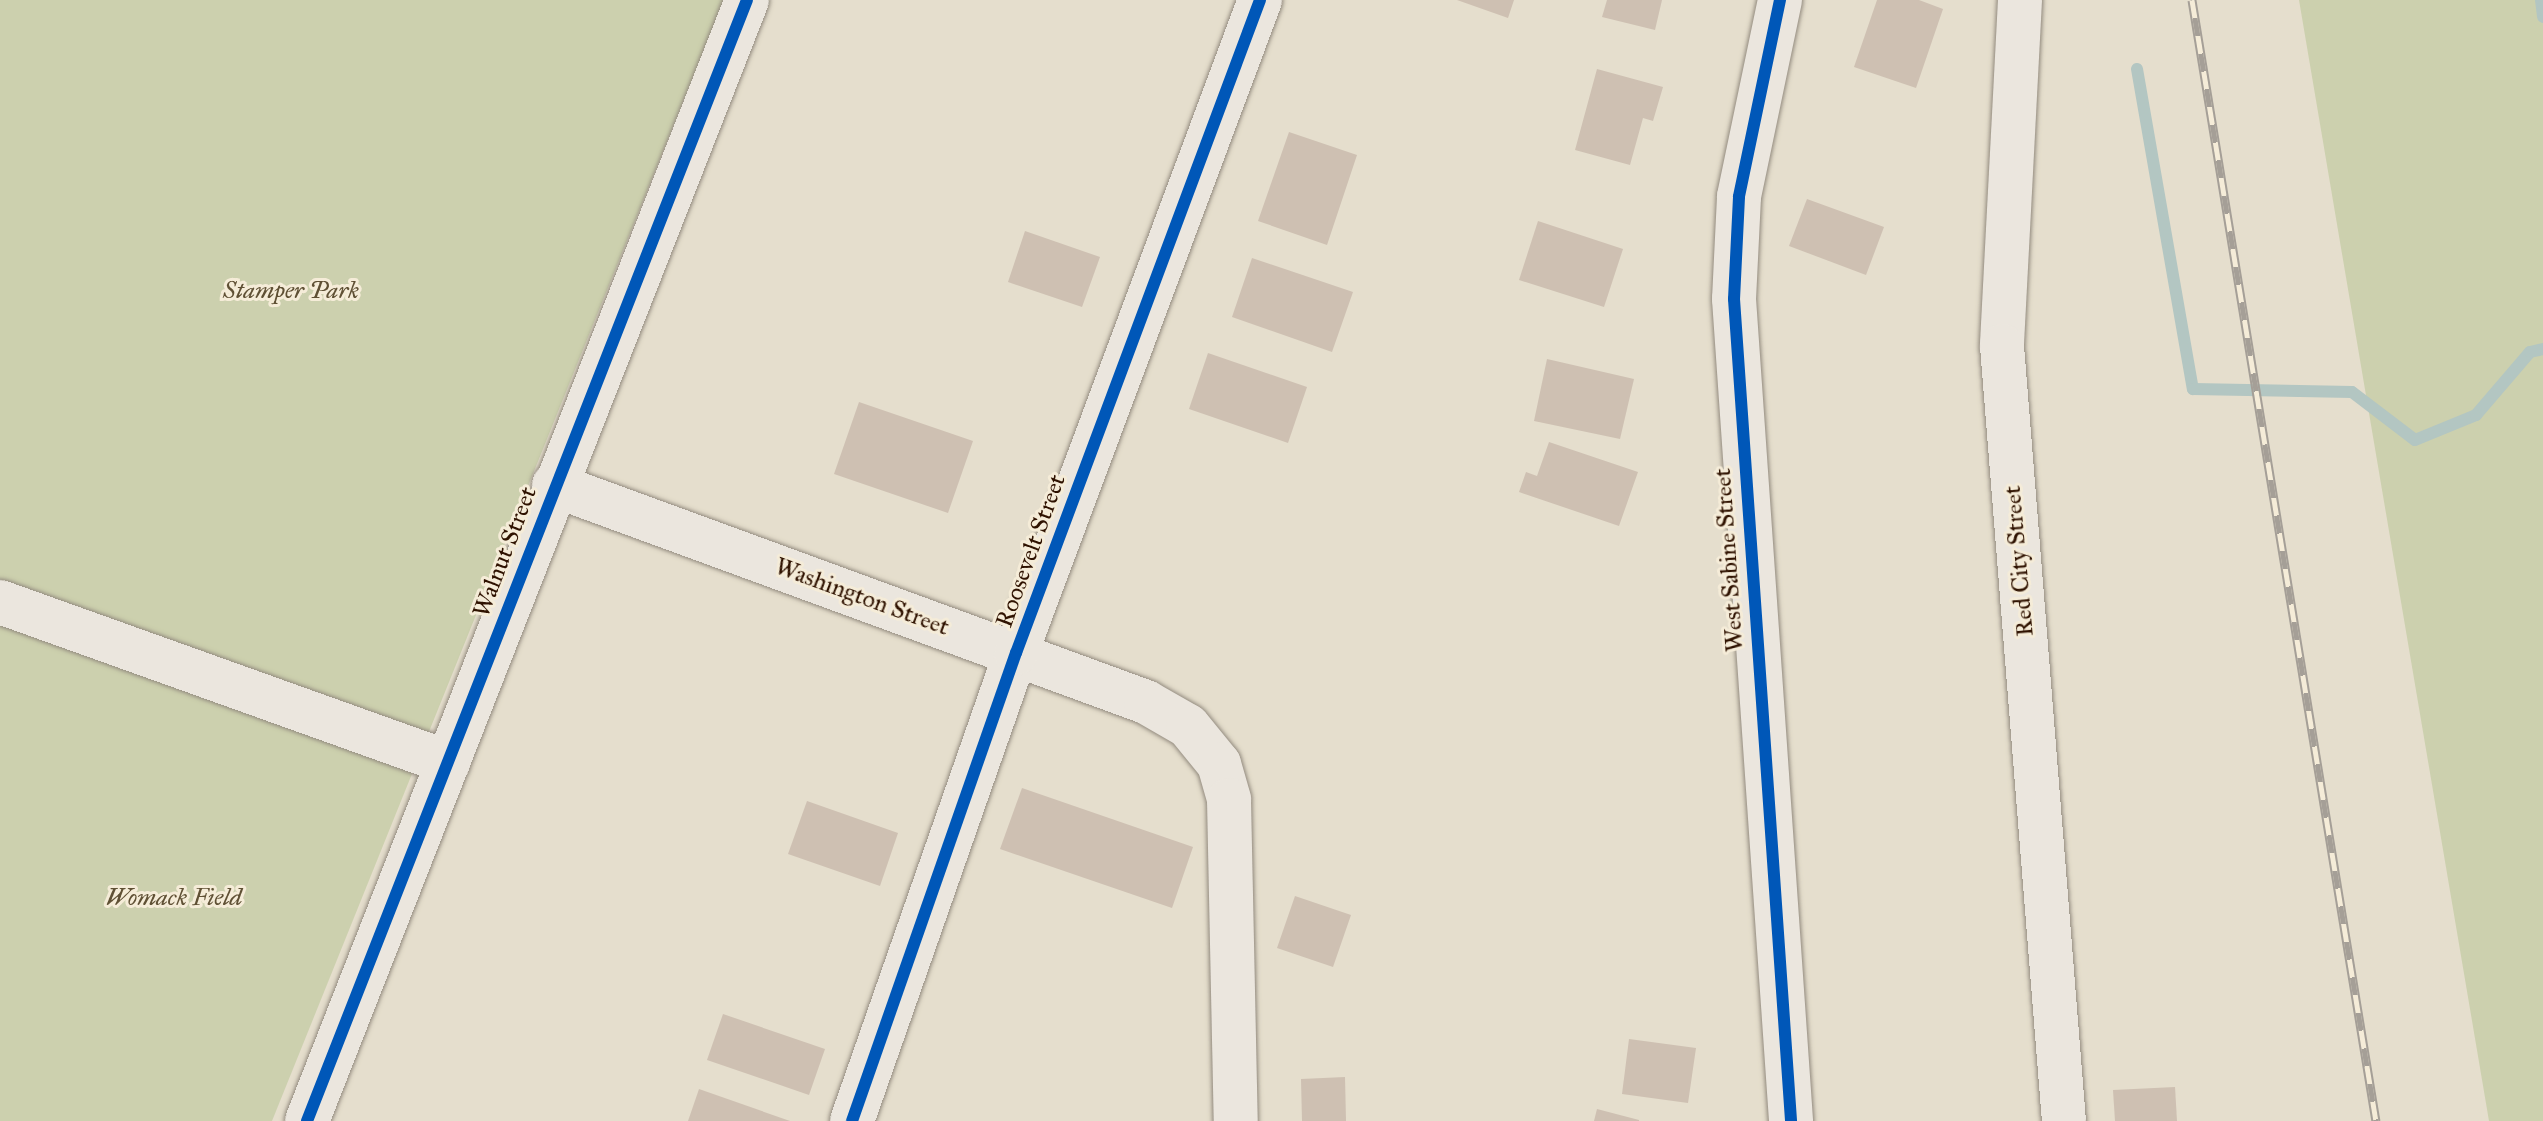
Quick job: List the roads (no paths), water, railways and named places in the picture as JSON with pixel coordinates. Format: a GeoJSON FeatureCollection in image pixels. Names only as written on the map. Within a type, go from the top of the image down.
{"type":"FeatureCollection","features":[{"type":"Feature","properties":{"kind":"street","name":"Walnut Street"},"geometry":{"type":"LineString","coordinates":[[320,1117],[448,762],[554,485],[747,0]]}},
{"type":"Feature","properties":{"kind":"street","name":"Roosevelt Street"},"geometry":{"type":"LineString","coordinates":[[852,1121],[1016,653],[1260,0]]}},
{"type":"Feature","properties":{"kind":"street","name":"West Sabine Street"},"geometry":{"type":"LineString","coordinates":[[1780,0],[1741,185],[1734,299],[1791,1121]]}},
{"type":"Feature","properties":{"kind":"street","name":"Red City Street"},"geometry":{"type":"LineString","coordinates":[[2020,0],[2002,346],[2064,1121]]}},
{"type":"Feature","properties":{"kind":"street","name":"Washington Street"},"geometry":{"type":"LineString","coordinates":[[554,485],[1159,707],[1188,726],[1219,764],[1229,800],[1236,1121]]}},
{"type":"Feature","properties":{"kind":"street"},"geometry":{"type":"LineString","coordinates":[[0,602],[448,762]]}},
{"type":"Feature","properties":{"kind":"waterway"},"geometry":{"type":"LineString","coordinates":[[2541,0],[2543,17]]}},
{"type":"Feature","properties":{"kind":"waterway"},"geometry":{"type":"LineString","coordinates":[[2137,69],[2193,389],[2352,392],[2415,440],[2476,415],[2530,352],[2543,349]]}},
{"type":"Feature","properties":{"kind":"railway"},"geometry":{"type":"LineString","coordinates":[[2192,0],[2376,1121]]}},
{"type":"Feature","properties":{"kind":"park label","name":"Stamper Park"},"geometry":{"type":"Point","coordinates":[291,291]}},
{"type":"Feature","properties":{"kind":"park label","name":"Womack Field"},"geometry":{"type":"Point","coordinates":[174,898]}}]}
